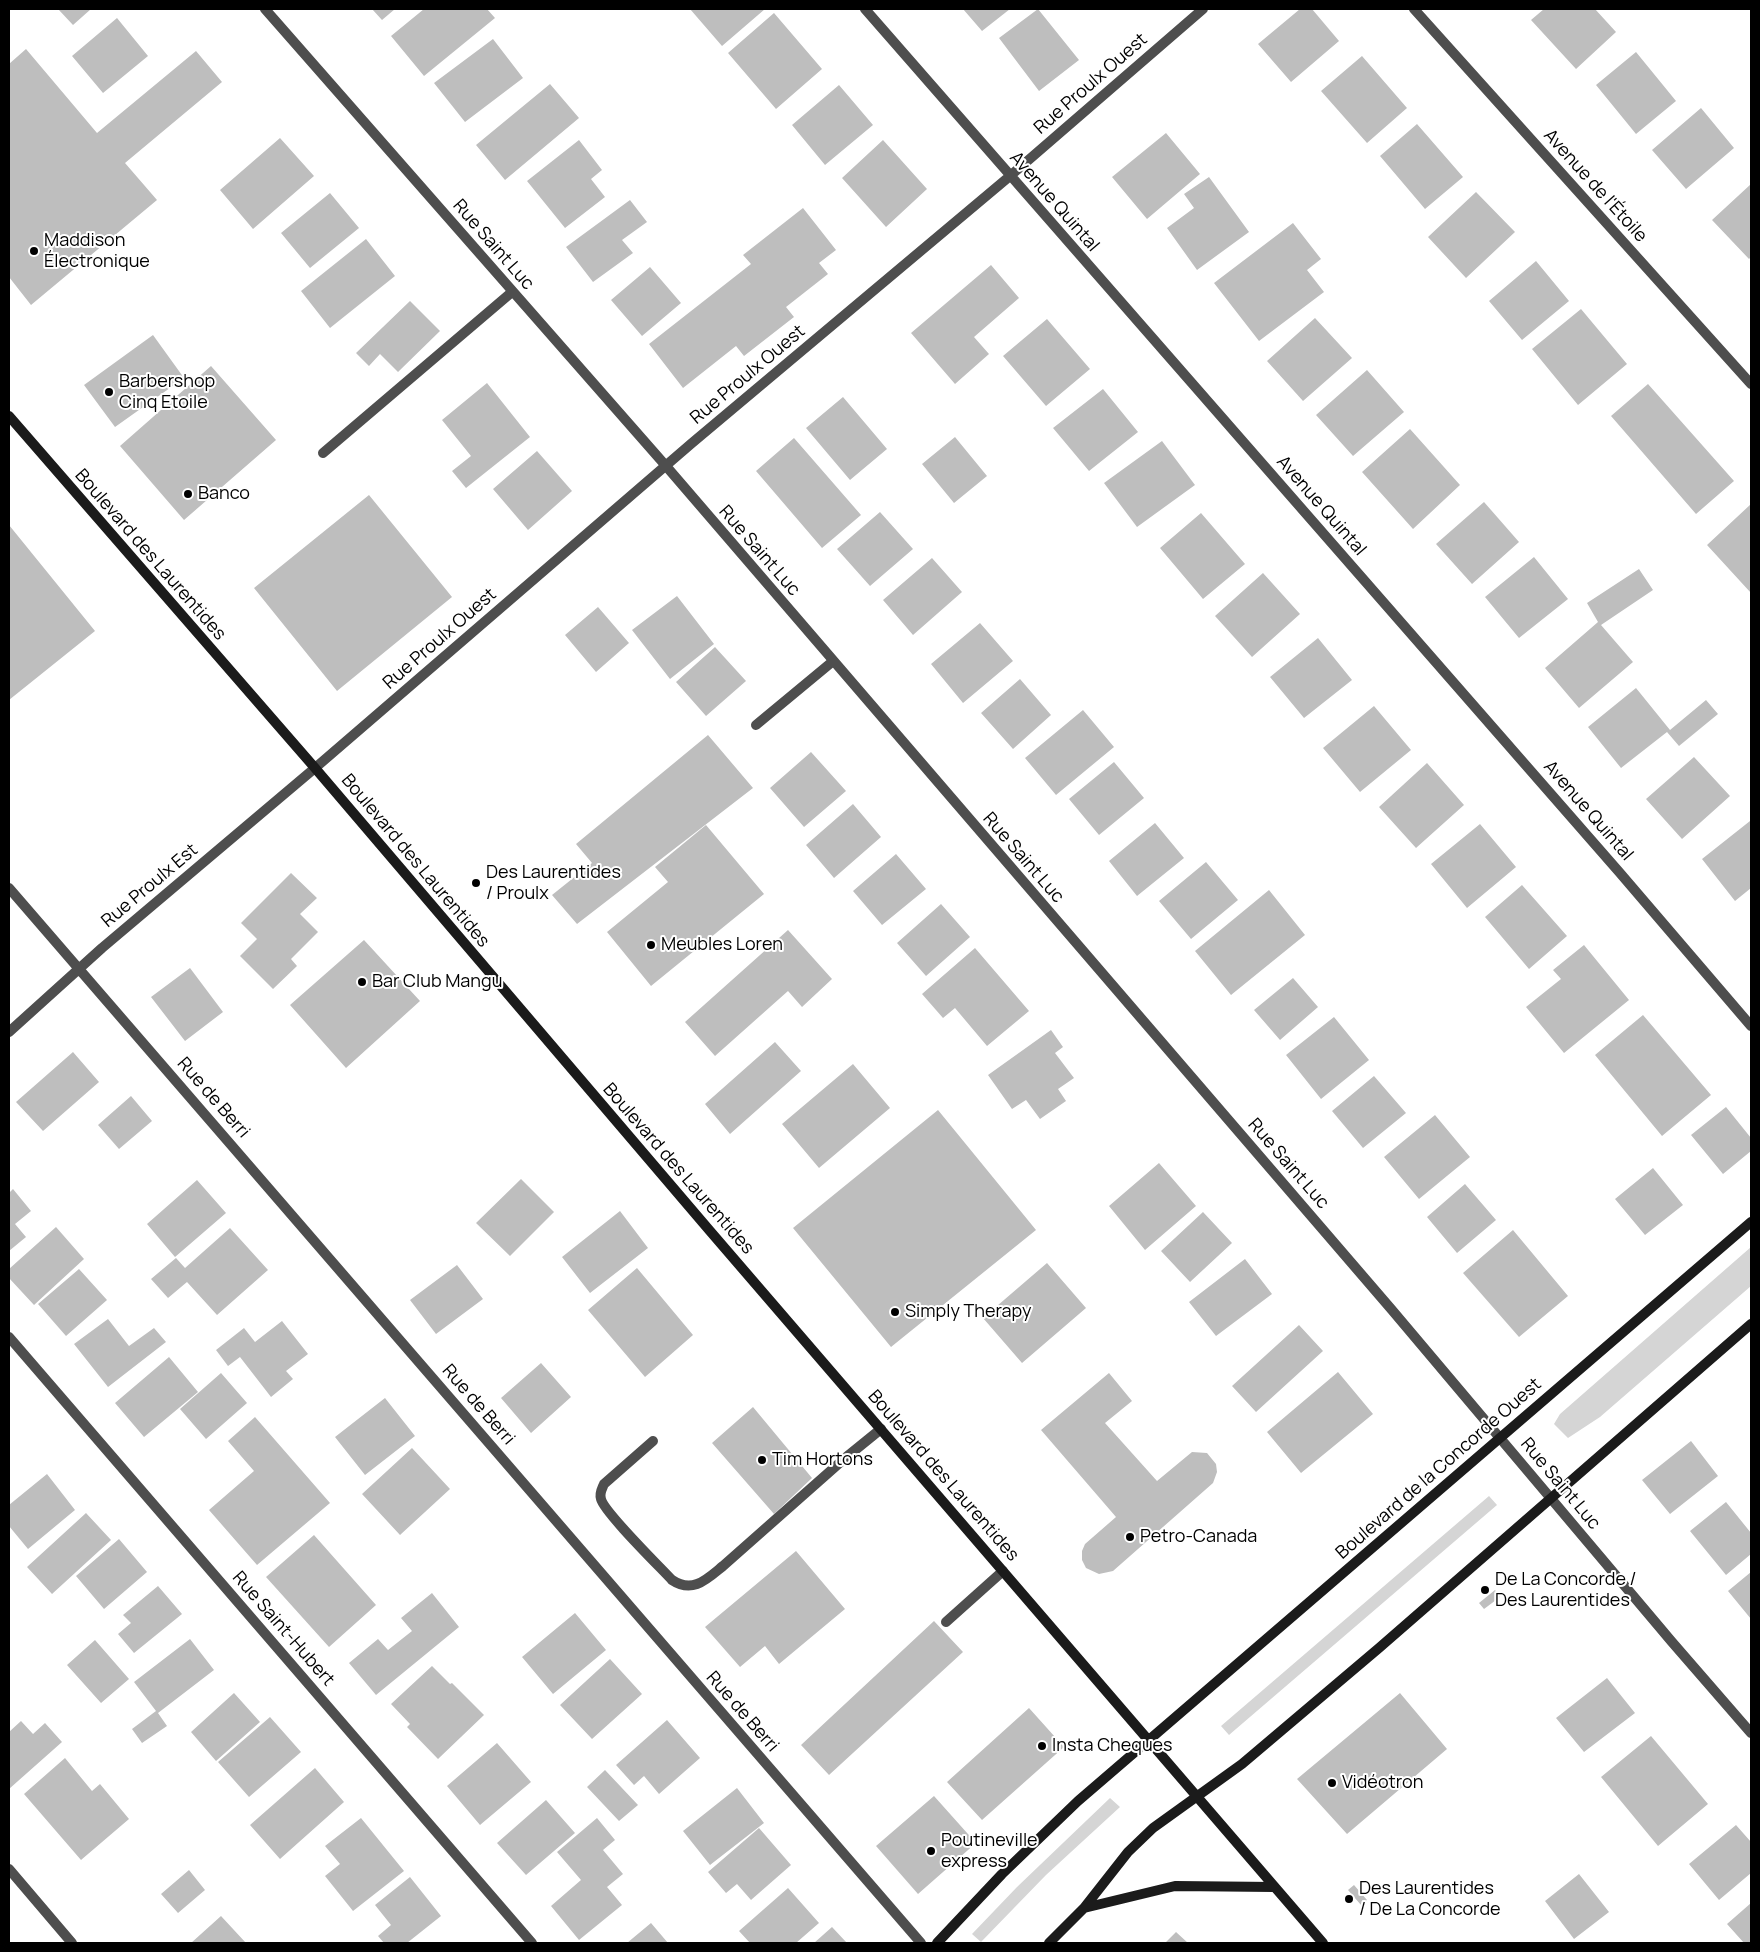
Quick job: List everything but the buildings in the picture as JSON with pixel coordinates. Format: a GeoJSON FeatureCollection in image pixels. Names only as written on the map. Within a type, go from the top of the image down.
{"type":"FeatureCollection","features":[{"type":"Feature","properties":{"kind":"main road","name":"Boulevard des Laurentides"},"geometry":{"type":"LineString","coordinates":[[9,416],[315,768],[1323,1943]]}},
{"type":"Feature","properties":{"kind":"main road","name":"Boulevard de la Concorde Ouest"},"geometry":{"type":"LineString","coordinates":[[937,1943],[1040,1837],[1078,1801],[1751,1222]]}},
{"type":"Feature","properties":{"kind":"main road"},"geometry":{"type":"LineString","coordinates":[[1050,1943],[1084,1908],[1128,1852],[1153,1828],[1250,1758],[1751,1324]]}},
{"type":"Feature","properties":{"kind":"main road"},"geometry":{"type":"LineString","coordinates":[[1084,1908],[1175,1886],[1274,1887]]}},
{"type":"Feature","properties":{"kind":"street","name":"Rue Saint Luc"},"geometry":{"type":"LineString","coordinates":[[265,9],[666,466],[832,662],[1552,1498],[1654,1621],[1751,1733]]}},
{"type":"Feature","properties":{"kind":"street","name":"Avenue Quintal"},"geometry":{"type":"LineString","coordinates":[[865,9],[1614,865],[1751,1026]]}},
{"type":"Feature","properties":{"kind":"street","name":"Rue Proulx Ouest"},"geometry":{"type":"LineString","coordinates":[[315,768],[666,466],[1010,176],[1203,9]]}},
{"type":"Feature","properties":{"kind":"street","name":"Avenue de l'Étoile"},"geometry":{"type":"LineString","coordinates":[[1414,9],[1751,384]]}},
{"type":"Feature","properties":{"kind":"street"},"geometry":{"type":"LineString","coordinates":[[323,453],[512,292]]}},
{"type":"Feature","properties":{"kind":"street"},"geometry":{"type":"LineString","coordinates":[[756,726],[832,662]]}},
{"type":"Feature","properties":{"kind":"street","name":"Rue Proulx Est"},"geometry":{"type":"LineString","coordinates":[[9,1032],[78,968],[315,768]]}},
{"type":"Feature","properties":{"kind":"street","name":"Rue de Berri"},"geometry":{"type":"LineString","coordinates":[[9,888],[921,1943]]}},
{"type":"Feature","properties":{"kind":"street","name":"Rue Saint-Hubert"},"geometry":{"type":"LineString","coordinates":[[9,1337],[532,1943]]}},
{"type":"Feature","properties":{"kind":"street"},"geometry":{"type":"LineString","coordinates":[[653,1441],[604,1484],[601,1491],[601,1499],[610,1513],[672,1580],[679,1585],[688,1586],[702,1582],[722,1566],[881,1429]]}},
{"type":"Feature","properties":{"kind":"street"},"geometry":{"type":"LineString","coordinates":[[946,1622],[1003,1571]]}},
{"type":"Feature","properties":{"kind":"street"},"geometry":{"type":"LineString","coordinates":[[9,1869],[72,1943]]}},
{"type":"Feature","properties":{"kind":"shaded area"},"geometry":{"type":"Polygon","coordinates":[[[1751,1247],[1751,1286],[1600,1417],[1568,1438],[1554,1424],[1560,1414],[1751,1247]]]}},
{"type":"Feature","properties":{"kind":"shaded area"},"geometry":{"type":"Polygon","coordinates":[[[1489,1496],[1497,1505],[1229,1735],[1221,1726],[1489,1496]]]}},
{"type":"Feature","properties":{"kind":"shaded area"},"geometry":{"type":"Polygon","coordinates":[[[1110,1798],[1120,1807],[1046,1875],[981,1942],[972,1934],[1017,1887],[1110,1798]]]}},
{"type":"Feature","properties":{"kind":"place","name":"Maddison Électronique"},"geometry":{"type":"Point","coordinates":[34,251]}},
{"type":"Feature","properties":{"kind":"place","name":"Barbershop Cinq Etoile"},"geometry":{"type":"Point","coordinates":[109,392]}},
{"type":"Feature","properties":{"kind":"place","name":"Banco"},"geometry":{"type":"Point","coordinates":[188,494]}},
{"type":"Feature","properties":{"kind":"place","name":"Des Laurentides / Proulx"},"geometry":{"type":"Point","coordinates":[476,883]}},
{"type":"Feature","properties":{"kind":"place","name":"Meubles Loren"},"geometry":{"type":"Point","coordinates":[651,945]}},
{"type":"Feature","properties":{"kind":"place","name":"Bar Club Mangu"},"geometry":{"type":"Point","coordinates":[362,982]}},
{"type":"Feature","properties":{"kind":"place","name":"Simply Therapy"},"geometry":{"type":"Point","coordinates":[895,1312]}},
{"type":"Feature","properties":{"kind":"place","name":"Tim Hortons"},"geometry":{"type":"Point","coordinates":[762,1460]}},
{"type":"Feature","properties":{"kind":"place","name":"Petro-Canada"},"geometry":{"type":"Point","coordinates":[1130,1537]}},
{"type":"Feature","properties":{"kind":"place","name":"De La Concorde / Des Laurentides"},"geometry":{"type":"Point","coordinates":[1485,1590]}},
{"type":"Feature","properties":{"kind":"place","name":"Insta Cheques"},"geometry":{"type":"Point","coordinates":[1042,1746]}},
{"type":"Feature","properties":{"kind":"place","name":"Vidéotron"},"geometry":{"type":"Point","coordinates":[1332,1783]}},
{"type":"Feature","properties":{"kind":"place","name":"Poutineville express"},"geometry":{"type":"Point","coordinates":[931,1851]}},
{"type":"Feature","properties":{"kind":"place","name":"Des Laurentides / De La Concorde"},"geometry":{"type":"Point","coordinates":[1349,1899]}}]}
